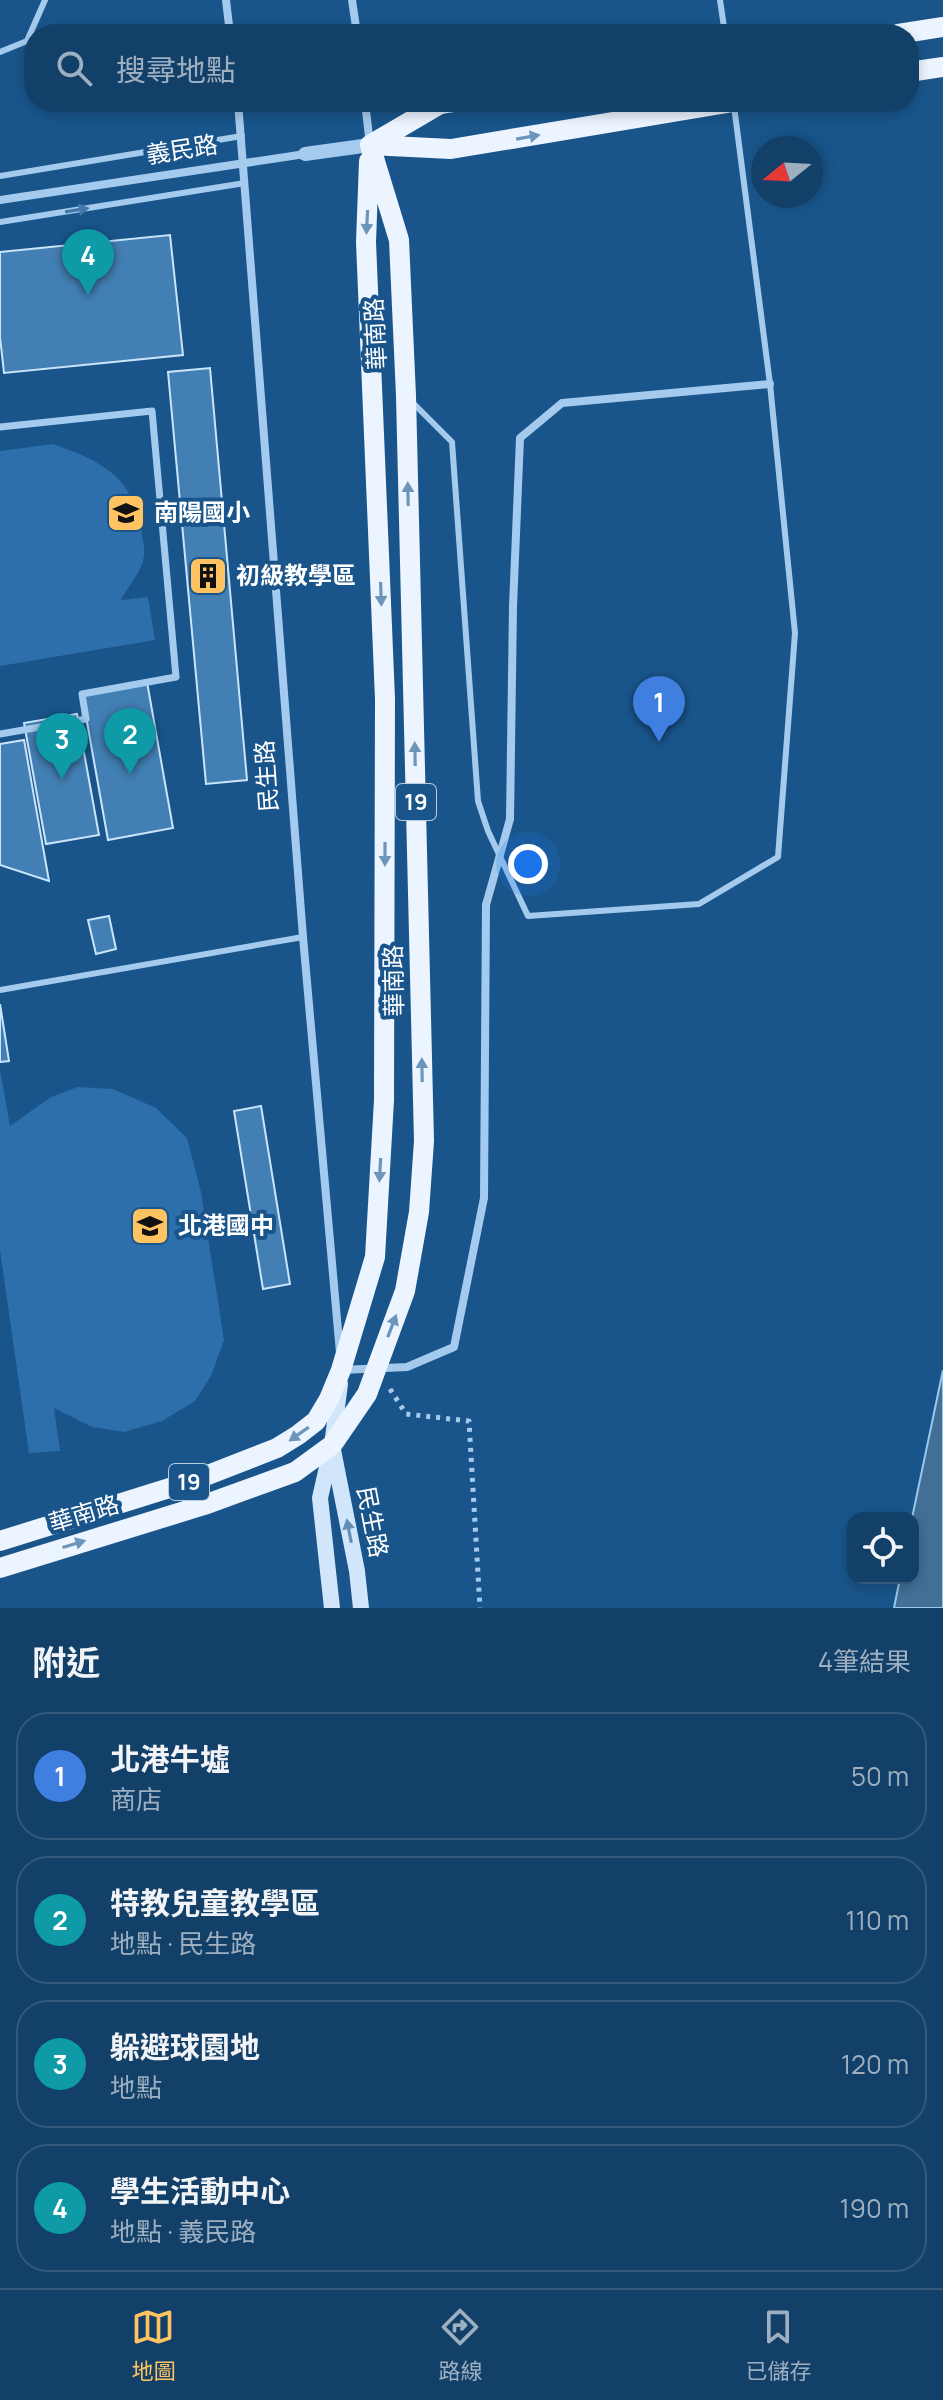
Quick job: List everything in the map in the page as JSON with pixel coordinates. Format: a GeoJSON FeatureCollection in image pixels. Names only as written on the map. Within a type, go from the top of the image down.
{"type":"FeatureCollection","features":[{"type":"Feature","properties":{"kind":"main road"},"geometry":{"type":"LineString","coordinates":[[919,31],[943,27]]}},
{"type":"Feature","properties":{"kind":"main road"},"geometry":{"type":"LineString","coordinates":[[919,71],[943,67]]}},
{"type":"Feature","properties":{"kind":"main road"},"geometry":{"type":"LineString","coordinates":[[370,145],[430,112]]}},
{"type":"Feature","properties":{"kind":"main road"},"geometry":{"type":"LineString","coordinates":[[370,145],[451,149],[673,112]]}},
{"type":"Feature","properties":{"kind":"main road","name":"華南路"},"geometry":{"type":"LineString","coordinates":[[0,1568],[204,1505],[295,1472],[332,1445],[367,1394],[405,1291],[419,1212],[424,1141],[406,396],[399,240],[370,145]]}},
{"type":"Feature","properties":{"kind":"main road","name":"華南路"},"geometry":{"type":"LineString","coordinates":[[0,1541],[195,1480],[277,1448],[316,1421],[341,1370],[375,1257],[384,1100],[385,699],[366,242],[370,145]]}},
{"type":"Feature","properties":{"kind":"main road","name":"民生路"},"geometry":{"type":"LineString","coordinates":[[332,1608],[320,1498],[332,1445],[341,1370]]}},
{"type":"Feature","properties":{"kind":"main road","name":"民生路"},"geometry":{"type":"LineString","coordinates":[[332,1445],[357,1571],[361,1608]]}},
{"type":"Feature","properties":{"kind":"street"},"geometry":{"type":"LineString","coordinates":[[226,0],[229,24]]}},
{"type":"Feature","properties":{"kind":"street"},"geometry":{"type":"LineString","coordinates":[[352,0],[356,24]]}},
{"type":"Feature","properties":{"kind":"street","name":"民生路"},"geometry":{"type":"LineString","coordinates":[[239,112],[329,1260],[341,1370]]}},
{"type":"Feature","properties":{"kind":"street"},"geometry":{"type":"LineString","coordinates":[[366,112],[370,145]]}},
{"type":"Feature","properties":{"kind":"street","name":"義民路"},"geometry":{"type":"LineString","coordinates":[[0,200],[370,145]]}},
{"type":"Feature","properties":{"kind":"street"},"geometry":{"type":"LineString","coordinates":[[341,1370],[407,1367],[454,1347],[484,1198],[486,905],[510,819],[513,606],[520,438],[562,403],[770,384]]}},
{"type":"Feature","properties":{"kind":"street"},"geometry":{"type":"LineString","coordinates":[[0,427],[152,411],[176,677],[82,694],[86,719],[0,734]]}},
{"type":"Feature","properties":{"kind":"lane"},"geometry":{"type":"LineString","coordinates":[[34,24],[45,0]]}},
{"type":"Feature","properties":{"kind":"lane"},"geometry":{"type":"LineString","coordinates":[[720,0],[724,24]]}},
{"type":"Feature","properties":{"kind":"lane"},"geometry":{"type":"LineString","coordinates":[[0,52],[24,42]]}},
{"type":"Feature","properties":{"kind":"lane"},"geometry":{"type":"LineString","coordinates":[[406,396],[452,442],[478,801],[488,831],[528,916],[699,904],[778,857],[795,633],[770,384],[734,112]]}},
{"type":"Feature","properties":{"kind":"lane","name":"義民路"},"geometry":{"type":"LineString","coordinates":[[0,176],[242,136]]}},
{"type":"Feature","properties":{"kind":"lane","name":"義民路"},"geometry":{"type":"LineString","coordinates":[[0,222],[246,183]]}},
{"type":"Feature","properties":{"kind":"lane"},"geometry":{"type":"LineString","coordinates":[[0,990],[303,937]]}},
{"type":"Feature","properties":{"kind":"path"},"geometry":{"type":"LineString","coordinates":[[376,1368],[406,1414],[469,1421],[480,1608]]}},
{"type":"Feature","properties":{"kind":"shaded area"},"geometry":{"type":"Polygon","coordinates":[[[53,444],[99,464],[122,483],[130,496],[137,511],[144,555],[121,600],[148,597],[155,640],[0,666],[0,451],[53,444]]]}},
{"type":"Feature","properties":{"kind":"shaded area"},"geometry":{"type":"Polygon","coordinates":[[[0,1070],[10,1126],[51,1097],[78,1087],[113,1089],[156,1108],[187,1138],[201,1192],[224,1340],[211,1376],[195,1401],[162,1421],[124,1432],[92,1427],[54,1408],[60,1451],[29,1453],[0,1250],[0,1070]]]}},
{"type":"Feature","properties":{"kind":"shaded area"},"geometry":{"type":"Polygon","coordinates":[[[943,1370],[943,1608],[894,1608],[899,1584],[919,1584],[919,1512],[913,1512],[943,1370]]]}},
{"type":"Feature","properties":{"kind":"building"},"geometry":{"type":"Polygon","coordinates":[[[170,235],[183,355],[4,373],[0,337],[0,252],[170,235]]]}},
{"type":"Feature","properties":{"kind":"building","name":"初級教學區"},"geometry":{"type":"Polygon","coordinates":[[[210,368],[247,780],[206,784],[168,372],[210,368]]]}},
{"type":"Feature","properties":{"kind":"building"},"geometry":{"type":"Polygon","coordinates":[[[147,682],[173,828],[108,840],[82,694],[147,682]]]}},
{"type":"Feature","properties":{"kind":"building"},"geometry":{"type":"Polygon","coordinates":[[[77,714],[99,835],[46,844],[24,723],[77,714]]]}},
{"type":"Feature","properties":{"kind":"building"},"geometry":{"type":"Polygon","coordinates":[[[24,740],[49,881],[0,865],[0,744],[24,740]]]}},
{"type":"Feature","properties":{"kind":"building"},"geometry":{"type":"Polygon","coordinates":[[[109,916],[116,949],[96,954],[88,920],[109,916]]]}},
{"type":"Feature","properties":{"kind":"building"},"geometry":{"type":"Polygon","coordinates":[[[0,1004],[9,1061],[0,1062],[0,1004]]]}},
{"type":"Feature","properties":{"kind":"building"},"geometry":{"type":"Polygon","coordinates":[[[261,1106],[290,1284],[263,1289],[234,1111],[261,1106]]]}},
{"type":"Feature","properties":{"kind":"place","name":"學生活動中心"},"geometry":{"type":"Point","coordinates":[88,295]}},
{"type":"Feature","properties":{"kind":"place","name":"南陽國小"},"geometry":{"type":"Point","coordinates":[126,513]}},
{"type":"Feature","properties":{"kind":"place","name":"初級教學區"},"geometry":{"type":"Point","coordinates":[208,576]}},
{"type":"Feature","properties":{"kind":"place","name":"北港牛墟"},"geometry":{"type":"Point","coordinates":[659,742]}},
{"type":"Feature","properties":{"kind":"place","name":"特教兒童教學區"},"geometry":{"type":"Point","coordinates":[130,774]}},
{"type":"Feature","properties":{"kind":"place","name":"躲避球園地"},"geometry":{"type":"Point","coordinates":[62,779]}},
{"type":"Feature","properties":{"kind":"place","name":"北港國中"},"geometry":{"type":"Point","coordinates":[150,1226]}}]}
